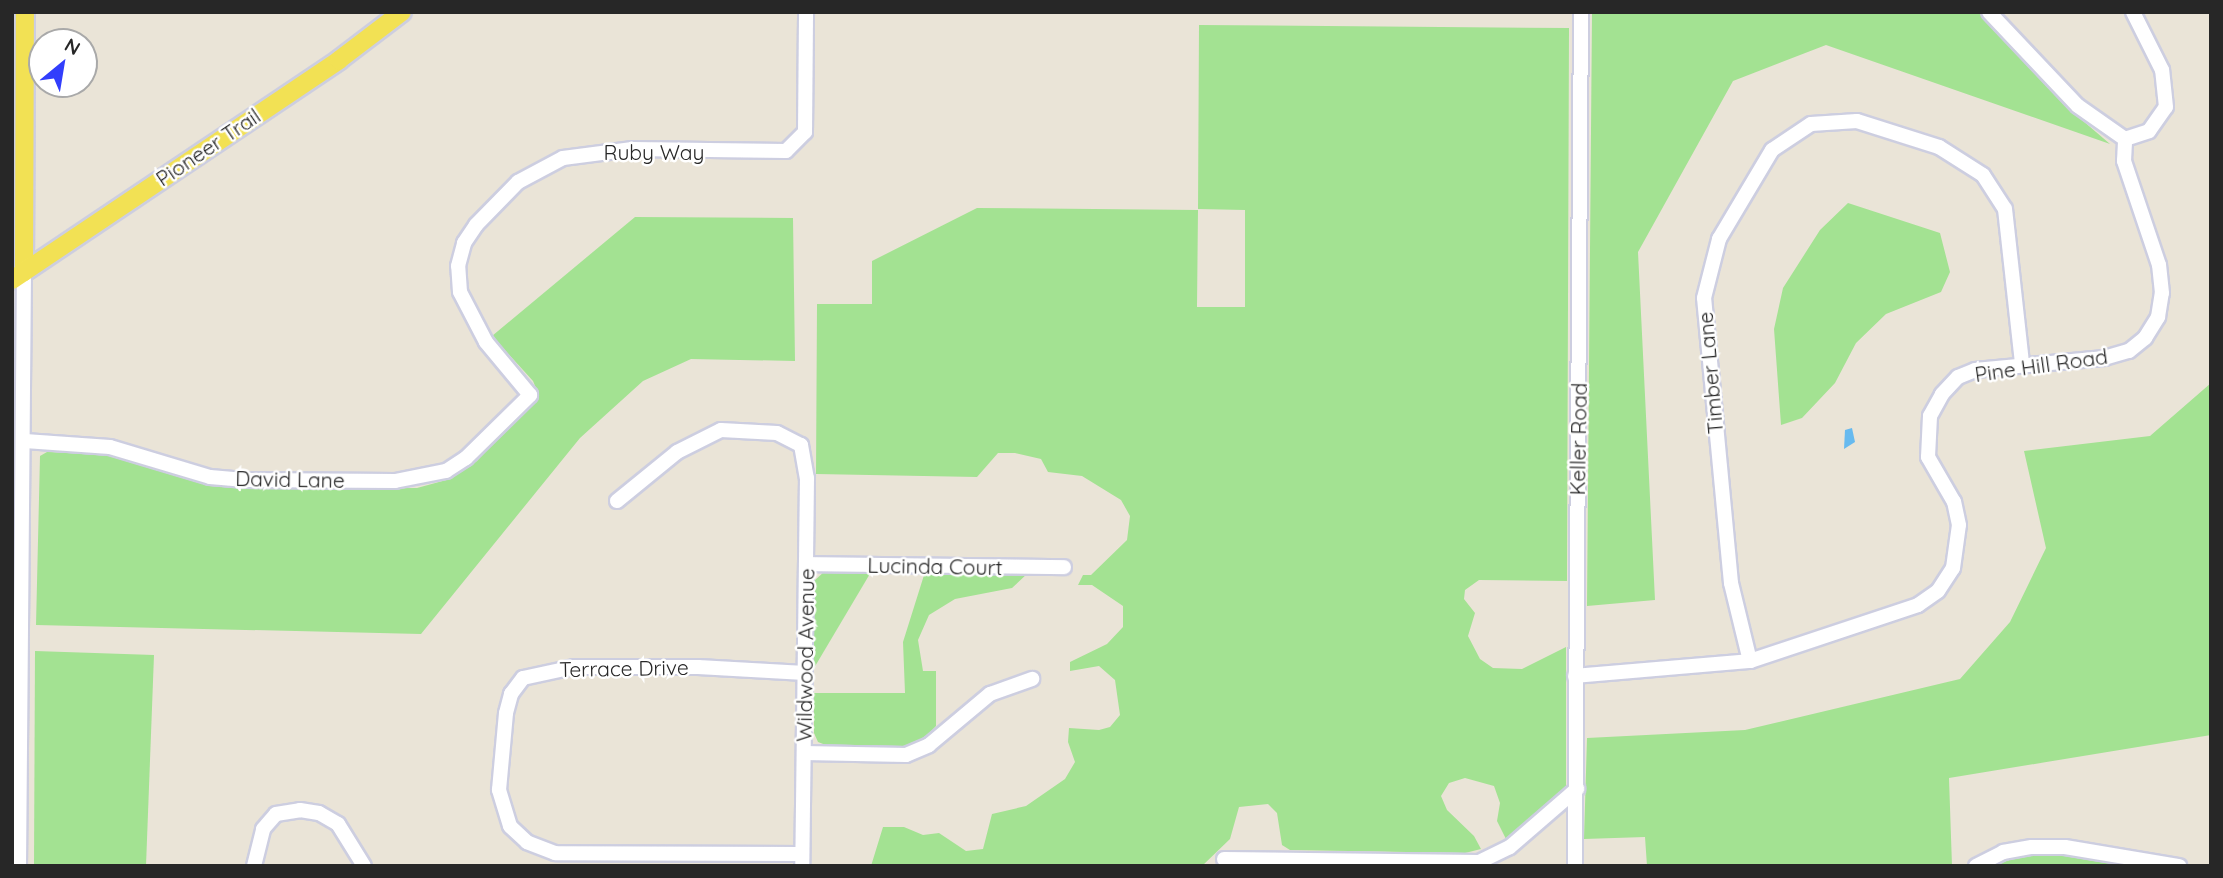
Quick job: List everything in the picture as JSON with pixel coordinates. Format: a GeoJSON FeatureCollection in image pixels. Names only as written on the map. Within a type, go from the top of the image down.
{"type":"FeatureCollection","features":[{"type":"Feature","properties":{"kind":"main road"},"geometry":{"type":"LineString","coordinates":[[18,276],[18,36],[25,12]]}},
{"type":"Feature","properties":{"kind":"main road","name":"Pioneer Trail"},"geometry":{"type":"LineString","coordinates":[[18,276],[348,54],[402,12]]}},
{"type":"Feature","properties":{"kind":"street","name":"Ruby Way"},"geometry":{"type":"LineString","coordinates":[[530,395],[468,314],[460,292],[458,266],[464,243],[476,226],[518,182],[563,158],[598,150],[786,151],[799,142],[806,116],[806,12]]}},
{"type":"Feature","properties":{"kind":"street","name":"Keller Road"},"geometry":{"type":"LineString","coordinates":[[1575,866],[1581,12]]}},
{"type":"Feature","properties":{"kind":"street"},"geometry":{"type":"LineString","coordinates":[[1989,12],[2078,106],[2124,139],[2149,131],[2166,107],[2162,70],[2133,12]]}},
{"type":"Feature","properties":{"kind":"street","name":"Timber Lane"},"geometry":{"type":"LineString","coordinates":[[1750,661],[1731,583],[1704,299],[1719,239],[1772,150],[1811,124],[1857,121],[1939,147],[1983,175],[2005,209],[2022,363]]}},
{"type":"Feature","properties":{"kind":"street","name":"Pine Hill Road"},"geometry":{"type":"LineString","coordinates":[[1575,676],[1750,661],[1918,605],[1938,591],[1953,568],[1959,526],[1954,502],[1928,457],[1930,416],[1958,377],[1975,370],[2022,363],[2104,358],[2129,351],[2145,338],[2158,317],[2162,293],[2159,265],[2124,161],[2124,139]]}},
{"type":"Feature","properties":{"kind":"street"},"geometry":{"type":"LineString","coordinates":[[18,276],[25,441],[19,866]]}},
{"type":"Feature","properties":{"kind":"street","name":"David Lane"},"geometry":{"type":"LineString","coordinates":[[25,441],[110,447],[210,477],[395,481],[446,471],[466,458],[530,395]]}},
{"type":"Feature","properties":{"kind":"street","name":"Wildwood Avenue"},"geometry":{"type":"LineString","coordinates":[[617,501],[677,452],[720,430],[777,433],[801,445],[807,478],[802,860]]}},
{"type":"Feature","properties":{"kind":"street","name":"Lucinda Court"},"geometry":{"type":"LineString","coordinates":[[806,564],[1064,567]]}},
{"type":"Feature","properties":{"kind":"street","name":"Terrace Drive"},"geometry":{"type":"LineString","coordinates":[[802,860],[555,853],[527,842],[510,826],[499,790],[506,713],[511,694],[523,678],[545,670],[574,667],[698,667],[805,673]]}},
{"type":"Feature","properties":{"kind":"street"},"geometry":{"type":"LineString","coordinates":[[804,753],[906,755],[929,745],[990,694],[1032,679]]}},
{"type":"Feature","properties":{"kind":"street"},"geometry":{"type":"LineString","coordinates":[[1224,859],[1479,862],[1510,848],[1577,789]]}},
{"type":"Feature","properties":{"kind":"street"},"geometry":{"type":"LineString","coordinates":[[254,866],[263,829],[276,814],[300,810],[319,813],[338,824],[364,866]]}},
{"type":"Feature","properties":{"kind":"street"},"geometry":{"type":"LineString","coordinates":[[1976,866],[2003,852],[2032,847],[2065,847],[2179,866]]}},
{"type":"Feature","properties":{"kind":"green space"},"geometry":{"type":"Polygon","coordinates":[[[1592,12],[1979,12],[2068,108],[2110,144],[1826,45],[1733,81],[1638,252],[1655,600],[1587,606],[1592,12]]]}},
{"type":"Feature","properties":{"kind":"green space"},"geometry":{"type":"Polygon","coordinates":[[[1199,25],[1569,28],[1567,581],[1479,580],[1465,590],[1464,599],[1475,613],[1468,636],[1480,659],[1493,668],[1522,669],[1566,647],[1566,792],[1518,836],[1506,839],[1497,821],[1500,803],[1494,786],[1465,778],[1449,783],[1441,796],[1447,810],[1474,836],[1481,849],[1465,853],[1290,850],[1282,845],[1277,813],[1268,804],[1239,807],[1230,839],[1202,866],[871,866],[883,827],[904,827],[923,835],[939,833],[966,851],[983,849],[992,814],[1026,806],[1065,779],[1075,762],[1068,742],[1069,728],[1099,730],[1110,727],[1120,715],[1115,680],[1099,666],[1070,671],[1070,662],[1107,644],[1123,627],[1123,606],[1092,585],[1078,585],[1083,575],[1091,575],[1127,540],[1130,516],[1121,500],[1082,476],[1048,472],[1041,459],[1015,453],[998,453],[977,477],[816,474],[817,304],[872,304],[872,261],[977,208],[1198,210],[1197,307],[1245,307],[1245,210],[1198,209],[1199,25]]]}},
{"type":"Feature","properties":{"kind":"green space"},"geometry":{"type":"Polygon","coordinates":[[[1848,203],[1940,233],[1950,272],[1941,292],[1886,314],[1856,343],[1835,383],[1802,418],[1781,425],[1774,329],[1783,288],[1820,230],[1848,203]]]}},
{"type":"Feature","properties":{"kind":"green space"},"geometry":{"type":"Polygon","coordinates":[[[635,217],[793,218],[795,361],[691,359],[643,381],[580,438],[421,634],[36,625],[40,456],[47,452],[109,454],[223,485],[277,489],[417,488],[450,479],[477,461],[538,393],[533,381],[492,336],[635,217]]]}},
{"type":"Feature","properties":{"kind":"green space"},"geometry":{"type":"Polygon","coordinates":[[[2211,383],[2211,735],[1949,778],[1952,866],[1647,866],[1645,837],[1584,839],[1587,738],[1745,730],[1960,679],[2010,622],[2046,548],[2024,451],[2150,436],[2211,383]]]}},
{"type":"Feature","properties":{"kind":"green space"},"geometry":{"type":"Polygon","coordinates":[[[825,571],[871,572],[814,668],[814,581],[825,571]]]}},
{"type":"Feature","properties":{"kind":"green space"},"geometry":{"type":"Polygon","coordinates":[[[925,572],[1028,573],[1012,588],[955,599],[929,615],[918,640],[923,671],[936,671],[936,726],[921,742],[907,748],[831,747],[818,742],[814,733],[814,693],[905,693],[903,642],[925,572]]]}},
{"type":"Feature","properties":{"kind":"green space"},"geometry":{"type":"Polygon","coordinates":[[[35,651],[154,655],[146,866],[34,866],[35,651]]]}},
{"type":"Feature","properties":{"kind":"green space"},"geometry":{"type":"Polygon","coordinates":[[[2049,853],[2080,856],[2127,866],[1992,866],[2021,856],[2049,853]]]}},
{"type":"Feature","properties":{"kind":"water"},"geometry":{"type":"Polygon","coordinates":[[[1852,428],[1855,442],[1844,449],[1845,430],[1852,428]]]}}]}
